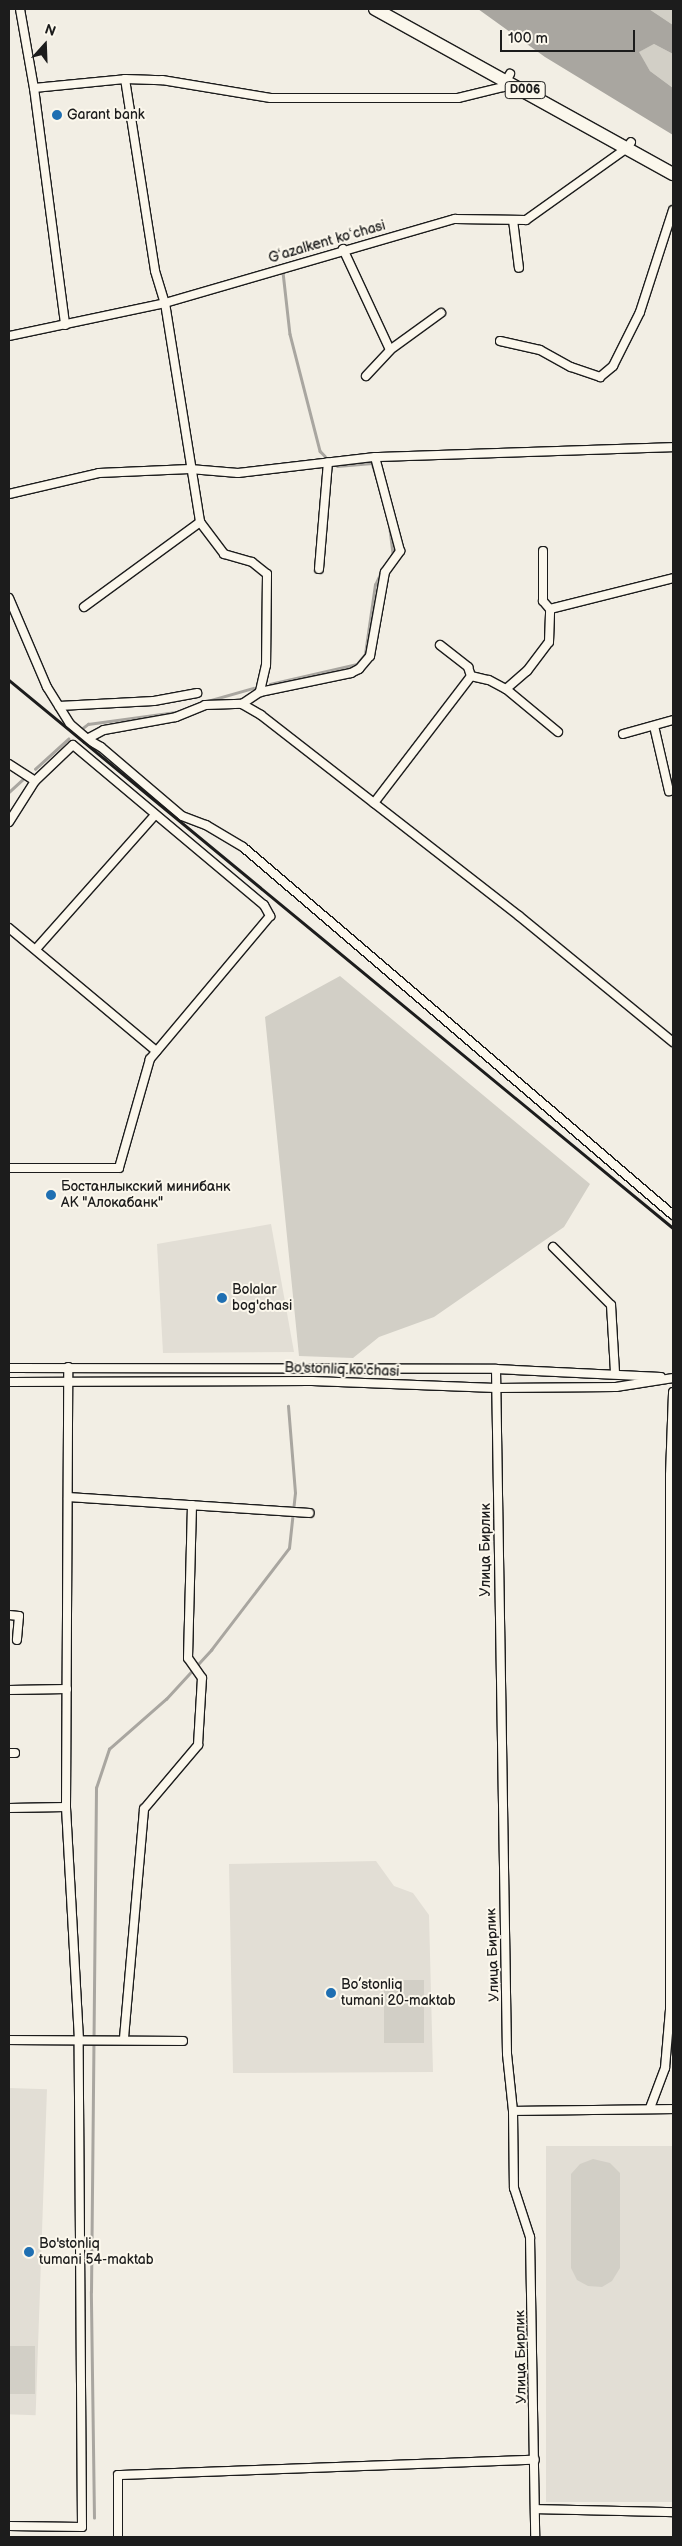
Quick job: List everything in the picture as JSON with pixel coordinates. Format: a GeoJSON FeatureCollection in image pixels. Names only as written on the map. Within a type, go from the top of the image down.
{"type":"FeatureCollection","features":[{"type":"Feature","properties":{"kind":"main road","name":"D006"},"geometry":{"type":"LineString","coordinates":[[375,9],[508,77]]}},
{"type":"Feature","properties":{"kind":"main road","name":"D006"},"geometry":{"type":"LineString","coordinates":[[388,9],[629,145],[673,166]]}},
{"type":"Feature","properties":{"kind":"main road","name":"D006"},"geometry":{"type":"LineString","coordinates":[[629,145],[673,174]]}},
{"type":"Feature","properties":{"kind":"street"},"geometry":{"type":"LineString","coordinates":[[20,9],[34,88],[65,325]]}},
{"type":"Feature","properties":{"kind":"street"},"geometry":{"type":"LineString","coordinates":[[34,88],[125,79],[162,80],[271,98],[458,98],[503,87],[508,77]]}},
{"type":"Feature","properties":{"kind":"street"},"geometry":{"type":"LineString","coordinates":[[125,79],[155,271],[165,303],[190,469],[200,522],[224,554],[252,562],[267,574],[266,665],[260,692]]}},
{"type":"Feature","properties":{"kind":"street","name":"Gʻazalkent koʻchasi"},"geometry":{"type":"LineString","coordinates":[[9,336],[165,303],[343,249],[454,218],[526,220],[629,145]]}},
{"type":"Feature","properties":{"kind":"street"},"geometry":{"type":"LineString","coordinates":[[500,341],[540,350],[571,367],[600,377],[613,366],[640,312],[673,210]]}},
{"type":"Feature","properties":{"kind":"street"},"geometry":{"type":"LineString","coordinates":[[513,220],[519,268]]}},
{"type":"Feature","properties":{"kind":"street"},"geometry":{"type":"LineString","coordinates":[[343,249],[390,350]]}},
{"type":"Feature","properties":{"kind":"street"},"geometry":{"type":"LineString","coordinates":[[366,376],[390,350],[441,313]]}},
{"type":"Feature","properties":{"kind":"street"},"geometry":{"type":"LineString","coordinates":[[9,494],[99,473],[190,469],[238,473],[375,458],[673,446]]}},
{"type":"Feature","properties":{"kind":"street"},"geometry":{"type":"LineString","coordinates":[[86,739],[104,730],[176,717],[205,705],[242,704],[260,692],[351,673],[359,669],[370,656],[385,572],[400,551],[375,458]]}},
{"type":"Feature","properties":{"kind":"street"},"geometry":{"type":"LineString","coordinates":[[319,570],[328,462]]}},
{"type":"Feature","properties":{"kind":"street"},"geometry":{"type":"LineString","coordinates":[[84,607],[200,522]]}},
{"type":"Feature","properties":{"kind":"street"},"geometry":{"type":"LineString","coordinates":[[506,689],[527,671],[549,642],[550,609],[543,601],[543,551]]}},
{"type":"Feature","properties":{"kind":"street"},"geometry":{"type":"LineString","coordinates":[[550,609],[673,578]]}},
{"type":"Feature","properties":{"kind":"street"},"geometry":{"type":"LineString","coordinates":[[9,598],[59,706],[70,724],[86,739],[101,747],[182,816],[206,825],[243,847],[673,1216]]}},
{"type":"Feature","properties":{"kind":"street"},"geometry":{"type":"LineString","coordinates":[[440,645],[468,667],[471,676]]}},
{"type":"Feature","properties":{"kind":"street"},"geometry":{"type":"LineString","coordinates":[[471,676],[489,680],[506,689],[558,732]]}},
{"type":"Feature","properties":{"kind":"street"},"geometry":{"type":"LineString","coordinates":[[374,804],[471,676]]}},
{"type":"Feature","properties":{"kind":"street"},"geometry":{"type":"LineString","coordinates":[[59,706],[154,701],[197,693]]}},
{"type":"Feature","properties":{"kind":"street"},"geometry":{"type":"LineString","coordinates":[[242,704],[374,804],[673,1042]]}},
{"type":"Feature","properties":{"kind":"street"},"geometry":{"type":"LineString","coordinates":[[623,734],[673,720]]}},
{"type":"Feature","properties":{"kind":"street"},"geometry":{"type":"LineString","coordinates":[[654,726],[669,791]]}},
{"type":"Feature","properties":{"kind":"street"},"geometry":{"type":"LineString","coordinates":[[9,822],[35,781],[73,745],[264,905],[270,916],[150,1059],[119,1168],[9,1168]]}},
{"type":"Feature","properties":{"kind":"street"},"geometry":{"type":"LineString","coordinates":[[9,764],[35,781]]}},
{"type":"Feature","properties":{"kind":"street"},"geometry":{"type":"LineString","coordinates":[[36,949],[155,814]]}},
{"type":"Feature","properties":{"kind":"street"},"geometry":{"type":"LineString","coordinates":[[9,928],[156,1051]]}},
{"type":"Feature","properties":{"kind":"street"},"geometry":{"type":"LineString","coordinates":[[553,1248],[610,1305],[615,1373]]}},
{"type":"Feature","properties":{"kind":"street"},"geometry":{"type":"LineString","coordinates":[[9,2526],[82,2527],[81,2040],[66,1807],[68,1367]]}},
{"type":"Feature","properties":{"kind":"street","name":"Bo'stonliq ko'chasi"},"geometry":{"type":"LineString","coordinates":[[9,1368],[496,1369],[615,1373],[673,1378]]}},
{"type":"Feature","properties":{"kind":"street","name":"Улица Бирлик"},"geometry":{"type":"LineString","coordinates":[[496,1369],[502,1856],[507,2054],[513,2111],[514,2188],[530,2237],[535,2537]]}},
{"type":"Feature","properties":{"kind":"street","name":"Bo'stonliq ko'chasi"},"geometry":{"type":"LineString","coordinates":[[9,1382],[312,1381],[496,1388],[616,1387],[673,1378]]}},
{"type":"Feature","properties":{"kind":"street"},"geometry":{"type":"LineString","coordinates":[[650,2108],[661,2082],[668,2045],[673,1807],[670,1475],[673,1392]]}},
{"type":"Feature","properties":{"kind":"street"},"geometry":{"type":"LineString","coordinates":[[68,1497],[306,1512]]}},
{"type":"Feature","properties":{"kind":"street"},"geometry":{"type":"LineString","coordinates":[[124,2038],[144,1809],[198,1745],[202,1678],[188,1658],[192,1505]]}},
{"type":"Feature","properties":{"kind":"street"},"geometry":{"type":"LineString","coordinates":[[9,1616],[18,1616],[17,1640]]}},
{"type":"Feature","properties":{"kind":"street"},"geometry":{"type":"LineString","coordinates":[[9,1690],[67,1689]]}},
{"type":"Feature","properties":{"kind":"street"},"geometry":{"type":"LineString","coordinates":[[9,1808],[66,1807]]}},
{"type":"Feature","properties":{"kind":"street"},"geometry":{"type":"LineString","coordinates":[[9,2040],[124,2038],[183,2041]]}},
{"type":"Feature","properties":{"kind":"street"},"geometry":{"type":"LineString","coordinates":[[513,2111],[673,2109]]}},
{"type":"Feature","properties":{"kind":"street"},"geometry":{"type":"LineString","coordinates":[[118,2537],[118,2475],[535,2460]]}},
{"type":"Feature","properties":{"kind":"street"},"geometry":{"type":"LineString","coordinates":[[536,2510],[673,2512]]}},
{"type":"Feature","properties":{"kind":"shaded area"},"geometry":{"type":"Polygon","coordinates":[[[478,9],[649,9],[673,25],[673,54],[654,44],[639,52],[650,71],[673,88],[673,135],[545,57],[478,9]]]}},
{"type":"Feature","properties":{"kind":"shaded area"},"geometry":{"type":"Polygon","coordinates":[[[649,9],[673,9],[673,25],[649,9]]]}},
{"type":"Feature","properties":{"kind":"shaded area"},"geometry":{"type":"Polygon","coordinates":[[[654,44],[673,54],[673,88],[650,71],[638,52],[654,44]]]}},
{"type":"Feature","properties":{"kind":"shaded area"},"geometry":{"type":"Polygon","coordinates":[[[340,976],[590,1184],[564,1227],[434,1317],[379,1337],[353,1358],[299,1356],[265,1017],[340,976]]]}},
{"type":"Feature","properties":{"kind":"shaded area","name":"Bolalar bog'chasi"},"geometry":{"type":"Polygon","coordinates":[[[271,1224],[294,1352],[163,1353],[157,1244],[271,1224]]]}},
{"type":"Feature","properties":{"kind":"shaded area","name":"Bo’stonliq tumani 20-maktab"},"geometry":{"type":"Polygon","coordinates":[[[376,1861],[394,1886],[413,1893],[429,1915],[433,2072],[233,2073],[229,1864],[376,1861]]]}},
{"type":"Feature","properties":{"kind":"shaded area"},"geometry":{"type":"Polygon","coordinates":[[[384,1980],[424,1980],[424,2043],[384,2043],[384,1980]]]}},
{"type":"Feature","properties":{"kind":"shaded area","name":"Bo'stonliq tumani 54-maktab"},"geometry":{"type":"Polygon","coordinates":[[[9,2088],[47,2089],[36,2415],[9,2414],[9,2088]]]}},
{"type":"Feature","properties":{"kind":"shaded area"},"geometry":{"type":"Polygon","coordinates":[[[546,2146],[673,2146],[673,2502],[546,2502],[546,2146]]]}},
{"type":"Feature","properties":{"kind":"shaded area"},"geometry":{"type":"Polygon","coordinates":[[[593,2159],[610,2163],[620,2173],[620,2268],[612,2281],[602,2287],[588,2286],[577,2280],[571,2268],[571,2174],[580,2164],[593,2159]]]}},
{"type":"Feature","properties":{"kind":"shaded area"},"geometry":{"type":"Polygon","coordinates":[[[9,2346],[35,2346],[35,2394],[9,2394],[9,2346]]]}},
{"type":"Feature","properties":{"kind":"waterway"},"geometry":{"type":"LineString","coordinates":[[283,272],[290,334],[320,451],[325,456]]}},
{"type":"Feature","properties":{"kind":"waterway"},"geometry":{"type":"LineString","coordinates":[[337,466],[372,463],[377,478]]}},
{"type":"Feature","properties":{"kind":"waterway"},"geometry":{"type":"LineString","coordinates":[[390,529],[393,555]]}},
{"type":"Feature","properties":{"kind":"waterway"},"geometry":{"type":"LineString","coordinates":[[270,684],[357,664],[365,654],[375,585],[382,570]]}},
{"type":"Feature","properties":{"kind":"waterway"},"geometry":{"type":"LineString","coordinates":[[204,702],[253,688]]}},
{"type":"Feature","properties":{"kind":"waterway"},"geometry":{"type":"LineString","coordinates":[[80,730],[88,724],[183,711]]}},
{"type":"Feature","properties":{"kind":"waterway"},"geometry":{"type":"LineString","coordinates":[[35,769],[68,739]]}},
{"type":"Feature","properties":{"kind":"waterway"},"geometry":{"type":"LineString","coordinates":[[9,792],[22,780]]}},
{"type":"Feature","properties":{"kind":"waterway"},"geometry":{"type":"LineString","coordinates":[[94,2518],[91,2292],[96,1788],[109,1749],[166,1699],[211,1650],[289,1548],[295,1493],[288,1406]]}},
{"type":"Feature","properties":{"kind":"railway"},"geometry":{"type":"LineString","coordinates":[[9,680],[673,1228]]}},
{"type":"Feature","properties":{"kind":"place","name":"Garant bank"},"geometry":{"type":"Point","coordinates":[57,115]}},
{"type":"Feature","properties":{"kind":"place","name":"Бостанлыкский минибанк АК \"Алокабанк\""},"geometry":{"type":"Point","coordinates":[51,1195]}},
{"type":"Feature","properties":{"kind":"place","name":"Bolalar bog'chasi"},"geometry":{"type":"Point","coordinates":[222,1298]}},
{"type":"Feature","properties":{"kind":"place","name":"Bo’stonliq tumani 20-maktab"},"geometry":{"type":"Point","coordinates":[331,1993]}},
{"type":"Feature","properties":{"kind":"place","name":"Bo'stonliq tumani 54-maktab"},"geometry":{"type":"Point","coordinates":[29,2252]}}]}
